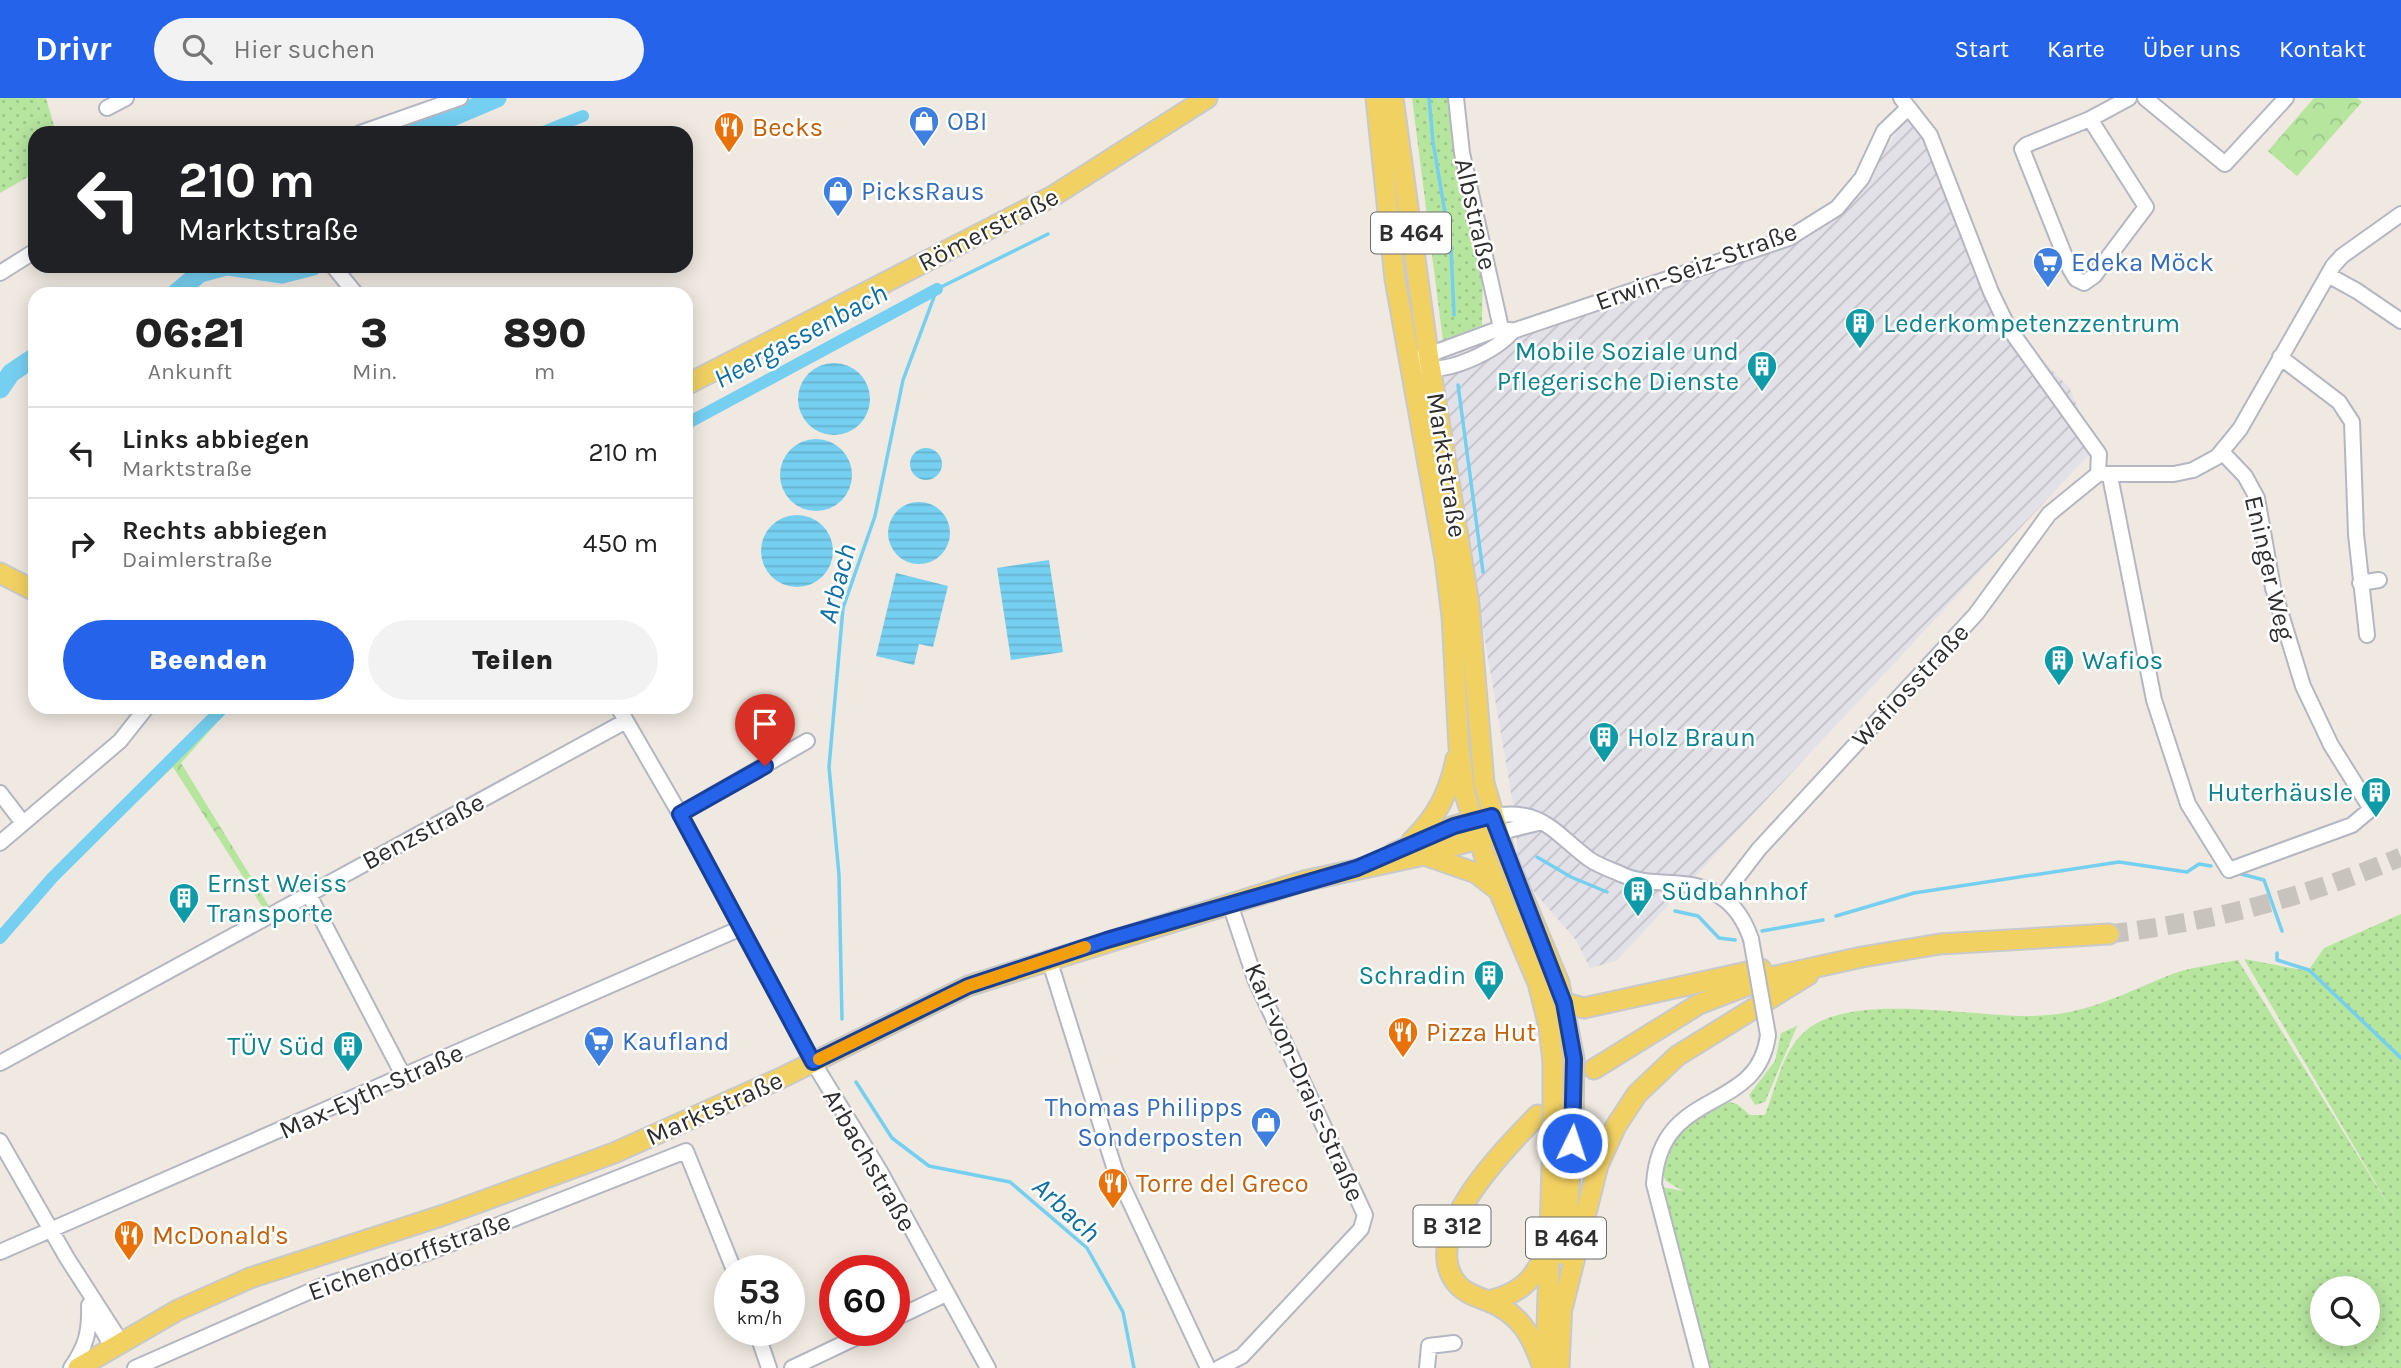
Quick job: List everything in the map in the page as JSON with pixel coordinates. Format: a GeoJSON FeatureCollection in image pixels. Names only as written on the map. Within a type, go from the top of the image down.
{"type":"FeatureCollection","features":[{"type":"Feature","properties":{"kind":"main road","name":"Römerstraße"},"geometry":{"type":"LineString","coordinates":[[693,380],[1053,196],[1207,98]]}},
{"type":"Feature","properties":{"kind":"main road","name":"Marktstraße"},"geometry":{"type":"LineString","coordinates":[[78,1368],[178,1310],[250,1278],[566,1172],[614,1153],[813,1062],[968,986],[1230,904],[1415,852],[1475,829],[1459,747],[1452,616],[1445,559],[1395,279],[1376,98]]}},
{"type":"Feature","properties":{"kind":"main road","name":"Marktstraße"},"geometry":{"type":"LineString","coordinates":[[1393,98],[1430,362],[1469,604],[1478,691],[1479,748],[1495,824]]}},
{"type":"Feature","properties":{"kind":"main road"},"geometry":{"type":"LineString","coordinates":[[0,573],[28,587]]}},
{"type":"Feature","properties":{"kind":"main road"},"geometry":{"type":"LineString","coordinates":[[1459,747],[1452,781],[1442,805],[1415,852],[1476,873],[1499,891]]}},
{"type":"Feature","properties":{"kind":"main road"},"geometry":{"type":"LineString","coordinates":[[1475,829],[1495,824]]}},
{"type":"Feature","properties":{"kind":"main road","name":"B 464"},"geometry":{"type":"LineString","coordinates":[[1495,824],[1564,1003],[1574,1059],[1573,1124],[1561,1313]]}},
{"type":"Feature","properties":{"kind":"main road","name":"B 464"},"geometry":{"type":"LineString","coordinates":[[1475,829],[1538,983],[1553,1062],[1549,1248]]}},
{"type":"Feature","properties":{"kind":"main road"},"geometry":{"type":"LineString","coordinates":[[1594,1069],[1699,1004],[1766,978],[1940,944],[2109,934]]}},
{"type":"Feature","properties":{"kind":"main road"},"geometry":{"type":"LineString","coordinates":[[1564,1003],[1584,1008],[1777,966],[1833,963]]}},
{"type":"Feature","properties":{"kind":"main road"},"geometry":{"type":"LineString","coordinates":[[1559,1368],[1561,1313],[1598,1165],[1616,1126],[1637,1094],[1677,1056],[1793,983],[1833,963]]}},
{"type":"Feature","properties":{"kind":"main road"},"geometry":{"type":"LineString","coordinates":[[1657,1030],[1793,983]]}},
{"type":"Feature","properties":{"kind":"main road","name":"B 312"},"geometry":{"type":"LineString","coordinates":[[1538,1115],[1472,1192],[1452,1226],[1447,1242],[1447,1258],[1459,1286],[1518,1318],[1534,1342],[1544,1368]]}},
{"type":"Feature","properties":{"kind":"main road"},"geometry":{"type":"LineString","coordinates":[[1489,1301],[1517,1292],[1528,1283],[1549,1248]]}},
{"type":"Feature","properties":{"kind":"main road"},"geometry":{"type":"LineString","coordinates":[[1544,1368],[1549,1248]]}},
{"type":"Feature","properties":{"kind":"street"},"geometry":{"type":"LineString","coordinates":[[107,108],[126,98]]}},
{"type":"Feature","properties":{"kind":"street"},"geometry":{"type":"LineString","coordinates":[[380,126],[460,98]]}},
{"type":"Feature","properties":{"kind":"street","name":"Albstraße"},"geometry":{"type":"LineString","coordinates":[[1456,98],[1462,153],[1507,330]]}},
{"type":"Feature","properties":{"kind":"street"},"geometry":{"type":"LineString","coordinates":[[2090,119],[2146,207],[2094,276],[2084,284],[2076,279],[2070,269],[2022,149],[2130,98]]}},
{"type":"Feature","properties":{"kind":"street"},"geometry":{"type":"LineString","coordinates":[[2145,98],[2225,164],[2286,98]]}},
{"type":"Feature","properties":{"kind":"street"},"geometry":{"type":"LineString","coordinates":[[1904,103],[1924,124],[1936,146],[2001,315],[2095,448],[2104,475],[2184,473],[2201,467],[2222,452],[2239,429],[2328,275],[2342,256],[2401,214]]}},
{"type":"Feature","properties":{"kind":"street","name":"Erwin-Seiz-Straße"},"geometry":{"type":"LineString","coordinates":[[1410,364],[1430,362],[1507,330],[1789,238],[1837,208],[1862,178],[1884,131],[1904,103]]}},
{"type":"Feature","properties":{"kind":"street"},"geometry":{"type":"LineString","coordinates":[[0,273],[28,255]]}},
{"type":"Feature","properties":{"kind":"street"},"geometry":{"type":"LineString","coordinates":[[339,273],[350,287]]}},
{"type":"Feature","properties":{"kind":"street"},"geometry":{"type":"LineString","coordinates":[[2328,275],[2401,321]]}},
{"type":"Feature","properties":{"kind":"street"},"geometry":{"type":"LineString","coordinates":[[2280,357],[2339,402],[2352,422],[2360,583],[2367,635]]}},
{"type":"Feature","properties":{"kind":"street","name":"Eninger Weg"},"geometry":{"type":"LineString","coordinates":[[2104,475],[2154,700],[2188,804],[2229,870],[2353,825],[2371,809],[2332,745],[2307,694],[2277,605],[2258,498],[2245,476],[2222,452]]}},
{"type":"Feature","properties":{"kind":"street","name":"Wafiosstraße"},"geometry":{"type":"LineString","coordinates":[[1722,897],[1759,849],[1976,614],[2049,514],[2104,475]]}},
{"type":"Feature","properties":{"kind":"street"},"geometry":{"type":"LineString","coordinates":[[2360,583],[2379,580]]}},
{"type":"Feature","properties":{"kind":"street"},"geometry":{"type":"LineString","coordinates":[[0,843],[120,741],[142,714]]}},
{"type":"Feature","properties":{"kind":"street","name":"Benzstraße"},"geometry":{"type":"LineString","coordinates":[[0,1063],[309,893],[620,714]]}},
{"type":"Feature","properties":{"kind":"street","name":"Arbachstraße"},"geometry":{"type":"LineString","coordinates":[[624,714],[813,1062],[881,1173],[988,1368]]}},
{"type":"Feature","properties":{"kind":"street"},"geometry":{"type":"LineString","coordinates":[[680,814],[807,741]]}},
{"type":"Feature","properties":{"kind":"street"},"geometry":{"type":"LineString","coordinates":[[0,793],[23,823]]}},
{"type":"Feature","properties":{"kind":"street"},"geometry":{"type":"LineString","coordinates":[[1495,824],[1542,822],[1558,830],[1591,860],[1630,878],[1695,885],[1722,897],[1744,920],[1751,939],[1768,1035],[1763,1059],[1749,1078],[1678,1122],[1663,1141],[1655,1165],[1654,1184],[1702,1368]]}},
{"type":"Feature","properties":{"kind":"street"},"geometry":{"type":"LineString","coordinates":[[309,893],[404,1077]]}},
{"type":"Feature","properties":{"kind":"street","name":"Karl-von-Drais-Straße"},"geometry":{"type":"LineString","coordinates":[[1219,1368],[1242,1356],[1361,1229],[1365,1215],[1255,979],[1230,904]]}},
{"type":"Feature","properties":{"kind":"street","name":"Max-Eyth-Straße"},"geometry":{"type":"LineString","coordinates":[[0,1252],[741,928]]}},
{"type":"Feature","properties":{"kind":"street"},"geometry":{"type":"LineString","coordinates":[[1049,959],[1115,1170],[1208,1368]]}},
{"type":"Feature","properties":{"kind":"street"},"geometry":{"type":"LineString","coordinates":[[0,1141],[117,1345]]}},
{"type":"Feature","properties":{"kind":"street","name":"Eichendorffstraße"},"geometry":{"type":"LineString","coordinates":[[135,1368],[322,1286],[427,1253],[686,1151],[728,1255]]}},
{"type":"Feature","properties":{"kind":"street"},"geometry":{"type":"LineString","coordinates":[[71,1368],[85,1346],[90,1330],[89,1305],[84,1287]]}},
{"type":"Feature","properties":{"kind":"street"},"geometry":{"type":"LineString","coordinates":[[910,1311],[946,1294]]}},
{"type":"Feature","properties":{"kind":"street"},"geometry":{"type":"LineString","coordinates":[[89,1305],[117,1345]]}},
{"type":"Feature","properties":{"kind":"street"},"geometry":{"type":"LineString","coordinates":[[1427,1368],[1429,1346],[1454,1343]]}},
{"type":"Feature","properties":{"kind":"street"},"geometry":{"type":"LineString","coordinates":[[761,1346],[769,1368]]}},
{"type":"Feature","properties":{"kind":"street"},"geometry":{"type":"LineString","coordinates":[[792,1368],[838,1346]]}},
{"type":"Feature","properties":{"kind":"shaded area"},"geometry":{"type":"Polygon","coordinates":[[[1908,108],[1919,117],[2008,327],[2069,387],[2095,448],[1616,961],[1590,968],[1576,940],[1530,887],[1517,855],[1517,827],[1441,363],[1791,240],[1865,180],[1892,140],[1908,108]]]}},
{"type":"Feature","properties":{"kind":"green space"},"geometry":{"type":"Polygon","coordinates":[[[0,98],[46,98],[54,126],[28,126],[28,177],[0,193],[0,98]]]}},
{"type":"Feature","properties":{"kind":"green space"},"geometry":{"type":"Polygon","coordinates":[[[1412,98],[1454,98],[1483,243],[1482,325],[1443,341],[1412,98]]]}},
{"type":"Feature","properties":{"kind":"green space"},"geometry":{"type":"Polygon","coordinates":[[[2314,98],[2357,98],[2362,102],[2297,176],[2268,151],[2314,98]]]}},
{"type":"Feature","properties":{"kind":"green space"},"geometry":{"type":"Polygon","coordinates":[[[210,714],[225,714],[181,763],[269,906],[263,908],[173,767],[58,877],[0,945],[0,929],[60,864],[210,714]]]}},
{"type":"Feature","properties":{"kind":"green space"},"geometry":{"type":"Polygon","coordinates":[[[2401,914],[2401,1368],[1704,1368],[1656,1186],[1683,1191],[1666,1181],[1662,1174],[1674,1142],[1688,1125],[1729,1102],[1737,1104],[1750,1115],[1765,1115],[1784,1062],[1798,1039],[1819,1022],[1840,1014],[1893,1009],[2029,1016],[2066,1013],[2100,1004],[2182,971],[2238,960],[2395,1216],[2244,959],[2308,971],[2324,948],[2401,914]]]}},
{"type":"Feature","properties":{"kind":"green space"},"geometry":{"type":"Polygon","coordinates":[[[1797,1026],[1765,1102],[1755,1105],[1749,1095],[1775,1061],[1781,1033],[1797,1026]]]}},
{"type":"Feature","properties":{"kind":"water"},"geometry":{"type":"Polygon","coordinates":[[[834,363],[854,369],[864,379],[870,399],[864,419],[854,429],[834,435],[814,429],[804,419],[798,399],[804,379],[814,369],[834,363]]]}},
{"type":"Feature","properties":{"kind":"water"},"geometry":{"type":"Polygon","coordinates":[[[816,439],[836,445],[846,455],[852,475],[846,495],[836,505],[816,511],[796,505],[786,495],[780,475],[786,455],[796,445],[816,439]]]}},
{"type":"Feature","properties":{"kind":"water"},"geometry":{"type":"Polygon","coordinates":[[[926,448],[937,453],[942,464],[937,475],[926,480],[915,475],[910,464],[915,453],[926,448]]]}},
{"type":"Feature","properties":{"kind":"water"},"geometry":{"type":"Polygon","coordinates":[[[919,502],[941,511],[950,533],[941,555],[919,564],[897,555],[888,533],[897,511],[919,502]]]}},
{"type":"Feature","properties":{"kind":"water"},"geometry":{"type":"Polygon","coordinates":[[[797,515],[817,521],[827,531],[833,551],[827,571],[817,581],[797,587],[777,581],[767,571],[761,551],[767,531],[777,521],[797,515]]]}},
{"type":"Feature","properties":{"kind":"water"},"geometry":{"type":"Polygon","coordinates":[[[1049,560],[1063,652],[1011,660],[997,568],[1049,560]]]}},
{"type":"Feature","properties":{"kind":"water"},"geometry":{"type":"Polygon","coordinates":[[[896,573],[948,586],[933,647],[919,644],[914,665],[876,656],[896,573]]]}},
{"type":"Feature","properties":{"kind":"waterway"},"geometry":{"type":"LineString","coordinates":[[431,126],[497,98]]}},
{"type":"Feature","properties":{"kind":"waterway"},"geometry":{"type":"LineString","coordinates":[[1429,98],[1433,142],[1451,248],[1454,315]]}},
{"type":"Feature","properties":{"kind":"waterway"},"geometry":{"type":"LineString","coordinates":[[558,126],[583,116]]}},
{"type":"Feature","properties":{"kind":"waterway","name":"Arbach"},"geometry":{"type":"LineString","coordinates":[[842,1019],[839,875],[829,767],[843,608],[875,516],[903,380],[937,289],[1048,234]]}},
{"type":"Feature","properties":{"kind":"waterway"},"geometry":{"type":"LineString","coordinates":[[183,287],[200,273]]}},
{"type":"Feature","properties":{"kind":"waterway"},"geometry":{"type":"LineString","coordinates":[[275,273],[286,273]]}},
{"type":"Feature","properties":{"kind":"waterway","name":"Heergassenbach"},"geometry":{"type":"LineString","coordinates":[[693,420],[937,289]]}},
{"type":"Feature","properties":{"kind":"waterway"},"geometry":{"type":"LineString","coordinates":[[0,389],[11,373],[28,362]]}},
{"type":"Feature","properties":{"kind":"waterway"},"geometry":{"type":"LineString","coordinates":[[1458,385],[1483,572]]}},
{"type":"Feature","properties":{"kind":"waterway","name":"Heergassenbach"},"geometry":{"type":"LineString","coordinates":[[0,938],[52,878],[217,714]]}},
{"type":"Feature","properties":{"kind":"waterway"},"geometry":{"type":"LineString","coordinates":[[1537,857],[1571,877],[1607,892]]}},
{"type":"Feature","properties":{"kind":"waterway"},"geometry":{"type":"LineString","coordinates":[[1836,916],[1914,893],[2119,862],[2187,872],[2199,864],[2211,866]]}},
{"type":"Feature","properties":{"kind":"waterway"},"geometry":{"type":"LineString","coordinates":[[2241,874],[2264,880],[2282,931]]}},
{"type":"Feature","properties":{"kind":"waterway"},"geometry":{"type":"LineString","coordinates":[[1675,911],[1698,916],[1719,938],[1735,940]]}},
{"type":"Feature","properties":{"kind":"waterway"},"geometry":{"type":"LineString","coordinates":[[1762,931],[1823,920]]}},
{"type":"Feature","properties":{"kind":"waterway"},"geometry":{"type":"LineString","coordinates":[[2277,953],[2277,960],[2309,970],[2401,1058]]}},
{"type":"Feature","properties":{"kind":"waterway","name":"Arbach"},"geometry":{"type":"LineString","coordinates":[[856,1082],[892,1138],[929,1166],[1010,1182],[1087,1248],[1123,1312],[1134,1368]]}},
{"type":"Feature","properties":{"kind":"tunnel"},"geometry":{"type":"LineString","coordinates":[[2109,934],[2184,923],[2258,906],[2330,884],[2401,857]]}},
{"type":"Feature","properties":{"kind":"slow traffic"},"geometry":{"type":"LineString","coordinates":[[819,1059],[968,986],[1085,947]]}},
{"type":"Feature","properties":{"kind":"place","name":"OBI"},"geometry":{"type":"Point","coordinates":[924,148]}},
{"type":"Feature","properties":{"kind":"place","name":"Becks"},"geometry":{"type":"Point","coordinates":[729,154]}},
{"type":"Feature","properties":{"kind":"place","name":"PicksRaus"},"geometry":{"type":"Point","coordinates":[838,218]}},
{"type":"Feature","properties":{"kind":"place","name":"Edeka Möck"},"geometry":{"type":"Point","coordinates":[2048,289]}},
{"type":"Feature","properties":{"kind":"place","name":"Lederkompetenzzentrum"},"geometry":{"type":"Point","coordinates":[1860,350]}},
{"type":"Feature","properties":{"kind":"place","name":"Mobile Soziale und Pflegerische Dienste"},"geometry":{"type":"Point","coordinates":[1762,393]}},
{"type":"Feature","properties":{"kind":"place","name":"Wafios"},"geometry":{"type":"Point","coordinates":[2059,687]}},
{"type":"Feature","properties":{"kind":"place","name":"Holz Braun"},"geometry":{"type":"Point","coordinates":[1604,764]}},
{"type":"Feature","properties":{"kind":"place","name":"Huterhäusle"},"geometry":{"type":"Point","coordinates":[2376,819]}},
{"type":"Feature","properties":{"kind":"place","name":"Südbahnhof"},"geometry":{"type":"Point","coordinates":[1638,918]}},
{"type":"Feature","properties":{"kind":"place","name":"Ernst Weiss Transporte"},"geometry":{"type":"Point","coordinates":[184,925]}},
{"type":"Feature","properties":{"kind":"place","name":"Schradin"},"geometry":{"type":"Point","coordinates":[1489,1002]}},
{"type":"Feature","properties":{"kind":"place","name":"Pizza Hut"},"geometry":{"type":"Point","coordinates":[1403,1059]}},
{"type":"Feature","properties":{"kind":"place","name":"Kaufland"},"geometry":{"type":"Point","coordinates":[599,1068]}},
{"type":"Feature","properties":{"kind":"place","name":"TÜV Süd"},"geometry":{"type":"Point","coordinates":[348,1073]}},
{"type":"Feature","properties":{"kind":"place","name":"Thomas Philipps Sonderposten"},"geometry":{"type":"Point","coordinates":[1266,1149]}},
{"type":"Feature","properties":{"kind":"place","name":"Torre del Greco"},"geometry":{"type":"Point","coordinates":[1113,1210]}},
{"type":"Feature","properties":{"kind":"place","name":"McDonald's"},"geometry":{"type":"Point","coordinates":[129,1262]}},
{"type":"Feature","properties":{"kind":"route"},"geometry":{"type":"LineString","coordinates":[[765,766],[680,814],[813,1062],[968,986],[1107,940],[1304,881],[1357,868],[1454,826],[1492,816],[1559,983],[1564,1003],[1574,1059],[1572,1143]]}}]}
